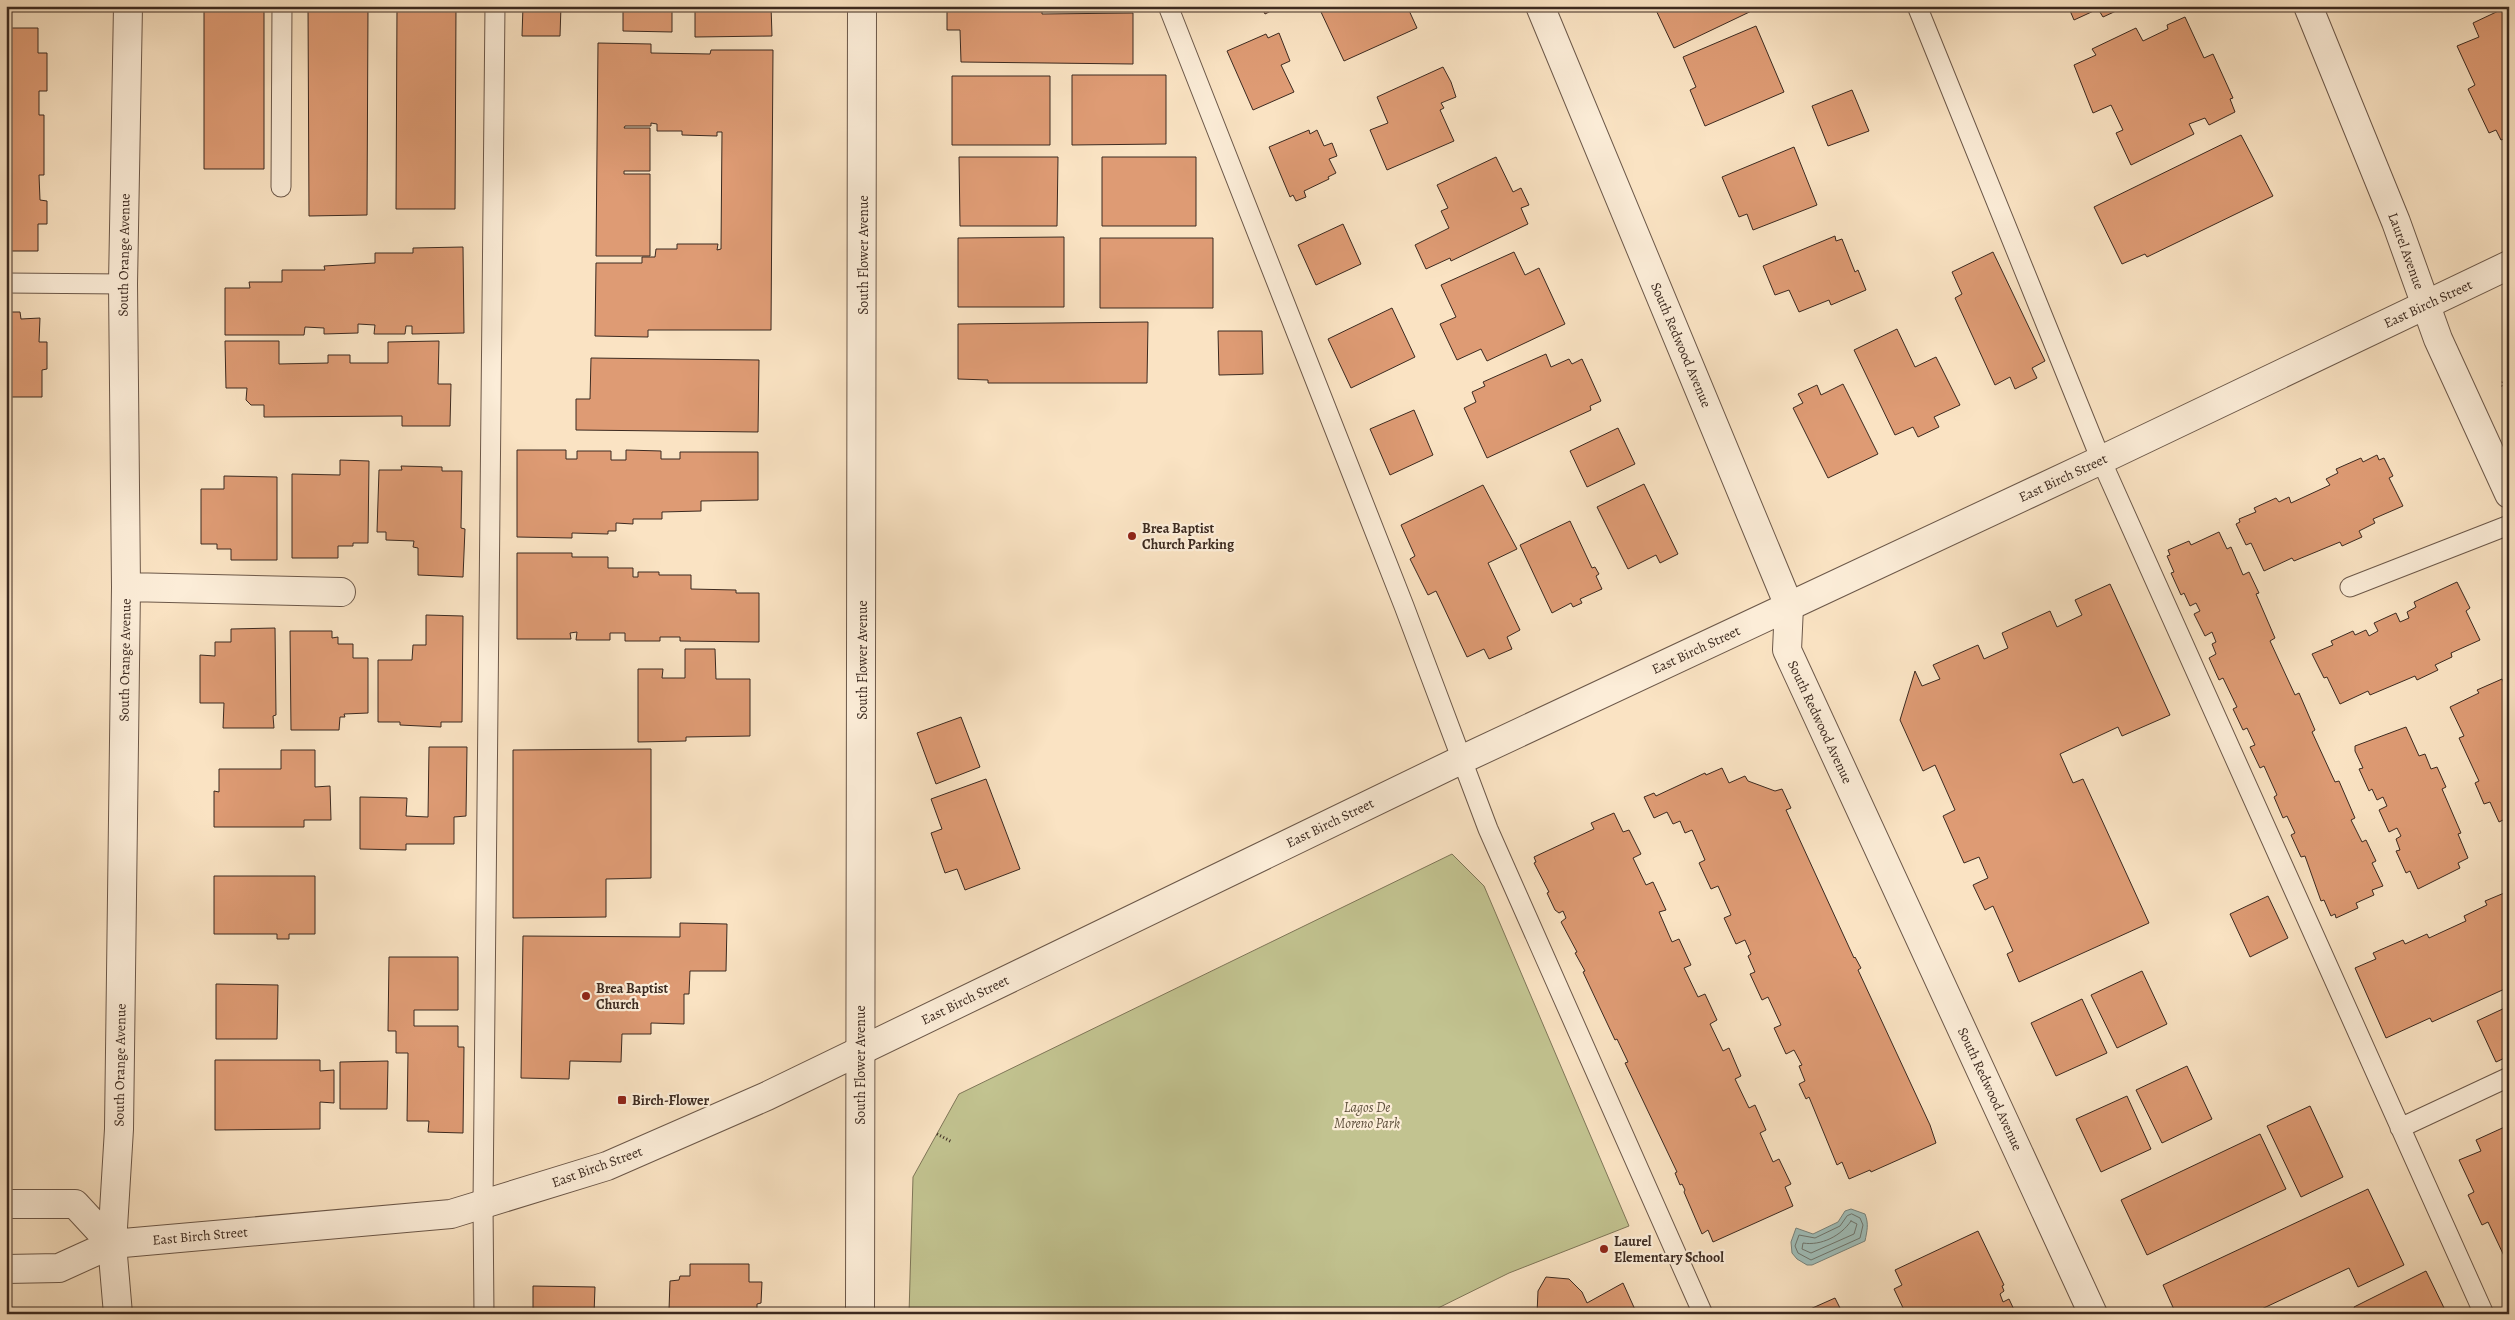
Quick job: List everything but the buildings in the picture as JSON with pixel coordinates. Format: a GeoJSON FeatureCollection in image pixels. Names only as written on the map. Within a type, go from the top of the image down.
{"type":"FeatureCollection","features":[{"type":"Feature","properties":{"kind":"street","name":"South Orange Avenue"},"geometry":{"type":"LineString","coordinates":[[118,1314],[112,1244],[119,1128],[126,587],[123,284],[128,6]]}},
{"type":"Feature","properties":{"kind":"street","name":"South Flower Avenue"},"geometry":{"type":"LineString","coordinates":[[860,1314],[862,6]]}},
{"type":"Feature","properties":{"kind":"street","name":"South Redwood Avenue"},"geometry":{"type":"LineString","coordinates":[[1540,6],[1789,606],[1787,650],[2093,1314]]}},
{"type":"Feature","properties":{"kind":"street","name":"Laurel Avenue"},"geometry":{"type":"LineString","coordinates":[[2308,6],[2396,222],[2425,305],[2509,494]]}},
{"type":"Feature","properties":{"kind":"street","name":"East Birch Street"},"geometry":{"type":"LineString","coordinates":[[6,1269],[59,1268],[112,1244],[451,1214],[606,1166],[767,1096],[1462,759],[2101,460],[2509,265]]}},
{"type":"Feature","properties":{"kind":"street"},"geometry":{"type":"LineString","coordinates":[[126,587],[341,592]]}},
{"type":"Feature","properties":{"kind":"street"},"geometry":{"type":"LineString","coordinates":[[6,1204],[75,1204],[112,1244]]}},
{"type":"Feature","properties":{"kind":"lane"},"geometry":{"type":"LineString","coordinates":[[281,187],[282,6]]}},
{"type":"Feature","properties":{"kind":"lane"},"geometry":{"type":"LineString","coordinates":[[484,1314],[483,1204],[495,6]]}},
{"type":"Feature","properties":{"kind":"lane"},"geometry":{"type":"LineString","coordinates":[[1168,6],[1488,829],[1703,1314]]}},
{"type":"Feature","properties":{"kind":"lane"},"geometry":{"type":"LineString","coordinates":[[1917,6],[2101,460],[2484,1314]]}},
{"type":"Feature","properties":{"kind":"lane"},"geometry":{"type":"LineString","coordinates":[[6,284],[123,284]]}},
{"type":"Feature","properties":{"kind":"lane"},"geometry":{"type":"LineString","coordinates":[[2350,587],[2509,525]]}},
{"type":"Feature","properties":{"kind":"lane"},"geometry":{"type":"LineString","coordinates":[[2400,1128],[2509,1077]]}},
{"type":"Feature","properties":{"kind":"path"},"geometry":{"type":"LineString","coordinates":[[2506,391],[2502,384],[2509,373]]}},
{"type":"Feature","properties":{"kind":"path"},"geometry":{"type":"LineString","coordinates":[[937,1134],[952,1142]]}},
{"type":"Feature","properties":{"kind":"green space","name":"Lagos De Moreno Park"},"geometry":{"type":"Polygon","coordinates":[[[1452,854],[1484,886],[1629,1226],[1509,1273],[1426,1314],[909,1314],[913,1177],[959,1094],[1452,854]]]}},
{"type":"Feature","properties":{"kind":"water"},"geometry":{"type":"Polygon","coordinates":[[[1851,1209],[1865,1214],[1867,1231],[1865,1241],[1812,1265],[1807,1265],[1797,1259],[1792,1253],[1791,1242],[1796,1228],[1813,1234],[1838,1222],[1845,1211],[1851,1209]]]}},
{"type":"Feature","properties":{"kind":"place","name":"Brea Baptist Church Parking"},"geometry":{"type":"Point","coordinates":[1132,536]}},
{"type":"Feature","properties":{"kind":"place","name":"Brea Baptist Church"},"geometry":{"type":"Point","coordinates":[586,996]}},
{"type":"Feature","properties":{"kind":"place","name":"Birch-Flower"},"geometry":{"type":"Point","coordinates":[622,1100]}},
{"type":"Feature","properties":{"kind":"place","name":"Laurel Elementary School"},"geometry":{"type":"Point","coordinates":[1604,1249]}}]}
